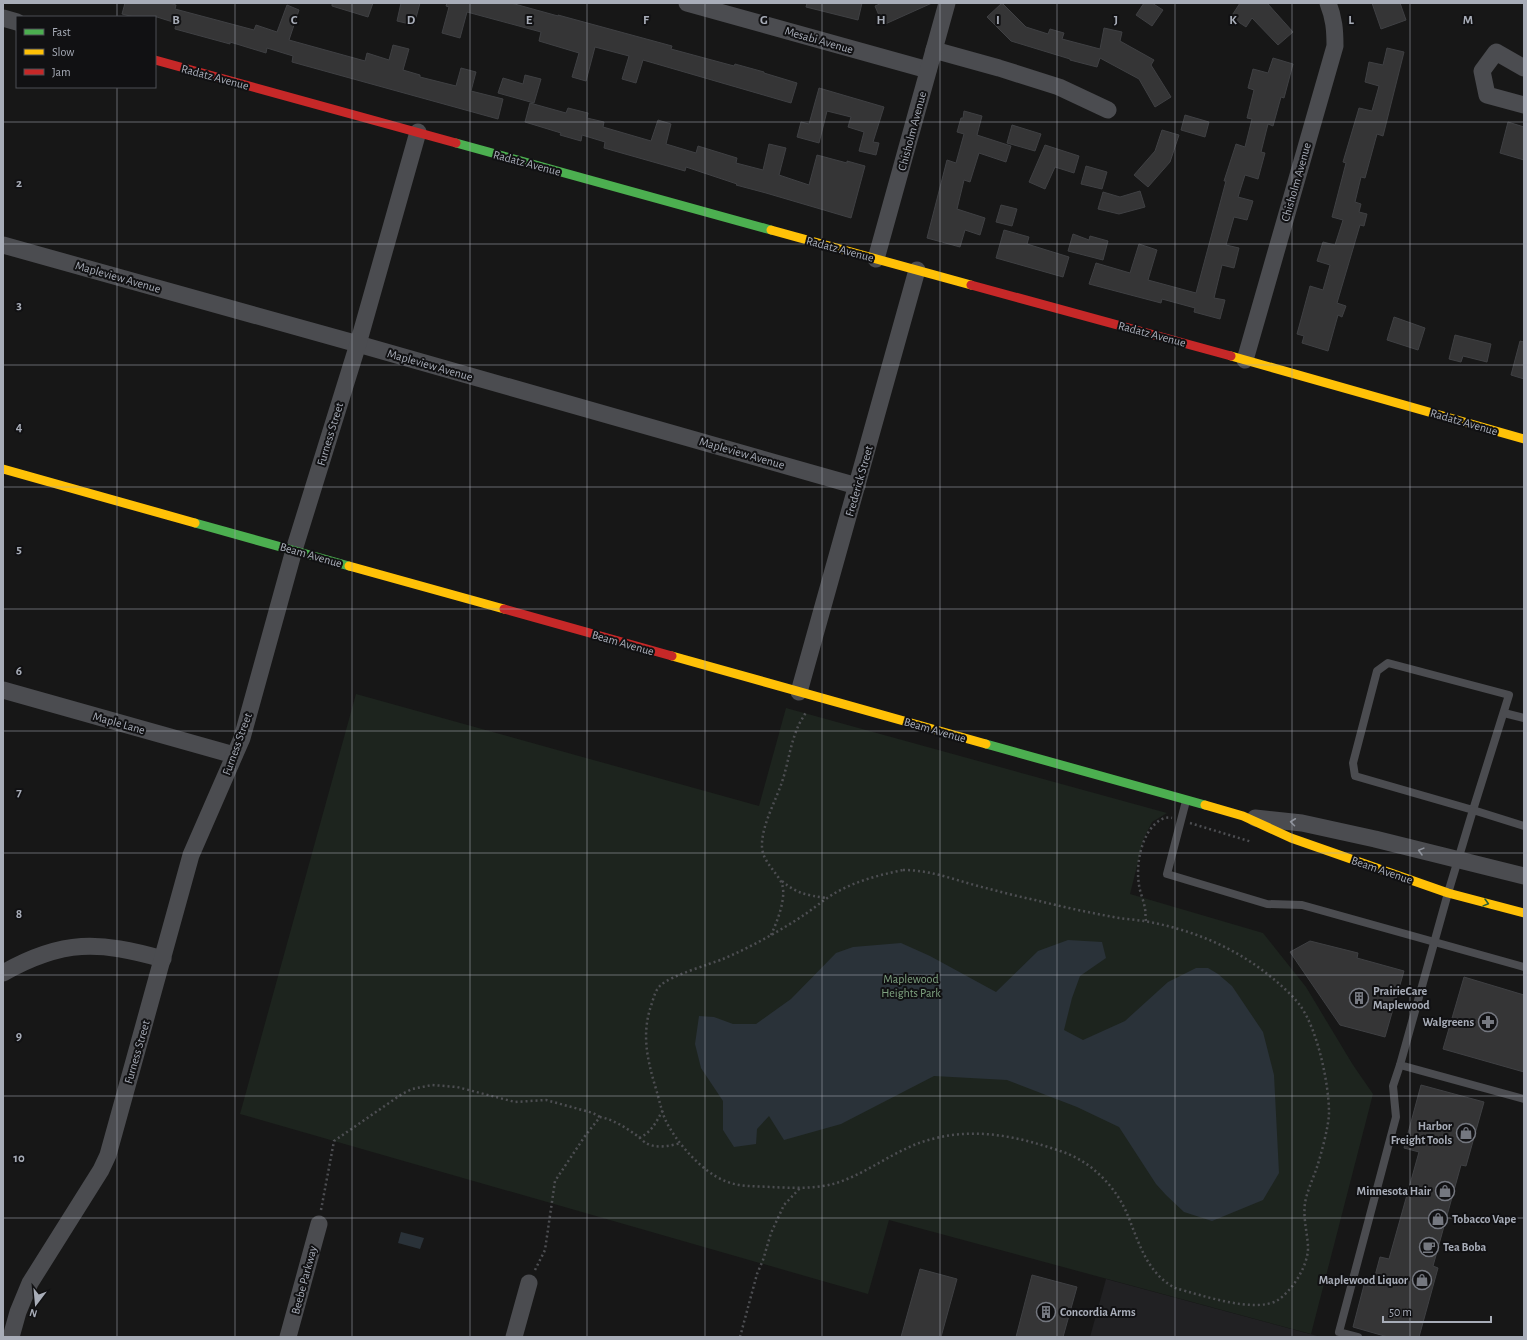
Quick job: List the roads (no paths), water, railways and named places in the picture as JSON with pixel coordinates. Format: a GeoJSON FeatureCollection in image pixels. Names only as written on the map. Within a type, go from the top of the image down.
{"type":"FeatureCollection","features":[{"type":"Feature","properties":{"kind":"street","name":"Mesabi Avenue"},"geometry":{"type":"LineString","coordinates":[[687,3],[729,9],[928,70]]}},
{"type":"Feature","properties":{"kind":"street","name":"Chisholm Avenue"},"geometry":{"type":"LineString","coordinates":[[876,258],[947,3]]}},
{"type":"Feature","properties":{"kind":"street","name":"Chisholm Avenue"},"geometry":{"type":"LineString","coordinates":[[1245,360],[1335,46],[1333,14],[1328,3]]}},
{"type":"Feature","properties":{"kind":"street"},"geometry":{"type":"LineString","coordinates":[[3,18],[16,22]]}},
{"type":"Feature","properties":{"kind":"street"},"geometry":{"type":"LineString","coordinates":[[934,50],[1059,87],[1108,110]]}},
{"type":"Feature","properties":{"kind":"street"},"geometry":{"type":"LineString","coordinates":[[1524,68],[1496,52],[1482,71],[1488,95],[1524,105]]}},
{"type":"Feature","properties":{"kind":"street","name":"Radatz Avenue"},"geometry":{"type":"LineString","coordinates":[[156,60],[1245,360],[1524,439]]}},
{"type":"Feature","properties":{"kind":"street","name":"Furness Street"},"geometry":{"type":"LineString","coordinates":[[11,1337],[18,1312],[30,1282],[101,1170],[108,1155],[191,855],[242,738],[294,550],[358,344],[418,132]]}},
{"type":"Feature","properties":{"kind":"street","name":"Mapleview Avenue"},"geometry":{"type":"LineString","coordinates":[[3,245],[857,486]]}},
{"type":"Feature","properties":{"kind":"street","name":"Frederick Street"},"geometry":{"type":"LineString","coordinates":[[807,694],[857,486],[917,270]]}},
{"type":"Feature","properties":{"kind":"street","name":"Beam Avenue"},"geometry":{"type":"LineString","coordinates":[[3,469],[1243,816],[1302,823],[1375,839],[1458,861],[1524,876]]}},
{"type":"Feature","properties":{"kind":"street","name":"Maple Lane"},"geometry":{"type":"LineString","coordinates":[[3,690],[234,756]]}},
{"type":"Feature","properties":{"kind":"street","name":"Beam Avenue"},"geometry":{"type":"LineString","coordinates":[[1243,816],[1291,838],[1448,893],[1524,913]]}},
{"type":"Feature","properties":{"kind":"street"},"geometry":{"type":"LineString","coordinates":[[3,973],[39,955],[59,949],[80,946],[106,946],[132,950],[163,959]]}},
{"type":"Feature","properties":{"kind":"street","name":"Beebe Parkway"},"geometry":{"type":"LineString","coordinates":[[288,1337],[319,1224]]}},
{"type":"Feature","properties":{"kind":"street"},"geometry":{"type":"LineString","coordinates":[[514,1337],[529,1283]]}},
{"type":"Feature","properties":{"kind":"lane"},"geometry":{"type":"LineString","coordinates":[[1358,1337],[1339,1332],[1396,1117],[1393,1086],[1448,893],[1473,810],[1509,696],[1388,663],[1377,670],[1353,763],[1355,776],[1473,810],[1524,826]]}},
{"type":"Feature","properties":{"kind":"lane"},"geometry":{"type":"LineString","coordinates":[[1504,712],[1524,718]]}},
{"type":"Feature","properties":{"kind":"lane"},"geometry":{"type":"LineString","coordinates":[[1186,800],[1167,874],[1267,904],[1302,905],[1524,967]]}},
{"type":"Feature","properties":{"kind":"lane"},"geometry":{"type":"LineString","coordinates":[[1400,1065],[1524,1099]]}},
{"type":"Feature","properties":{"kind":"place","name":"PrairieCare Maplewood"},"geometry":{"type":"Point","coordinates":[1359,998]}},
{"type":"Feature","properties":{"kind":"place","name":"Walgreens"},"geometry":{"type":"Point","coordinates":[1488,1022]}},
{"type":"Feature","properties":{"kind":"place","name":"Harbor Freight Tools"},"geometry":{"type":"Point","coordinates":[1466,1133]}},
{"type":"Feature","properties":{"kind":"place","name":"Minnesota Hair"},"geometry":{"type":"Point","coordinates":[1445,1191]}},
{"type":"Feature","properties":{"kind":"place","name":"Tobacco Vape"},"geometry":{"type":"Point","coordinates":[1438,1219]}},
{"type":"Feature","properties":{"kind":"place","name":"Tea Boba"},"geometry":{"type":"Point","coordinates":[1429,1247]}},
{"type":"Feature","properties":{"kind":"place","name":"Maplewood Liquor"},"geometry":{"type":"Point","coordinates":[1422,1280]}},
{"type":"Feature","properties":{"kind":"place","name":"Concordia Arms"},"geometry":{"type":"Point","coordinates":[1046,1312]}},
{"type":"Feature","properties":{"kind":"park label","name":"Maplewood Heights Park"},"geometry":{"type":"Point","coordinates":[911,986]}}]}
